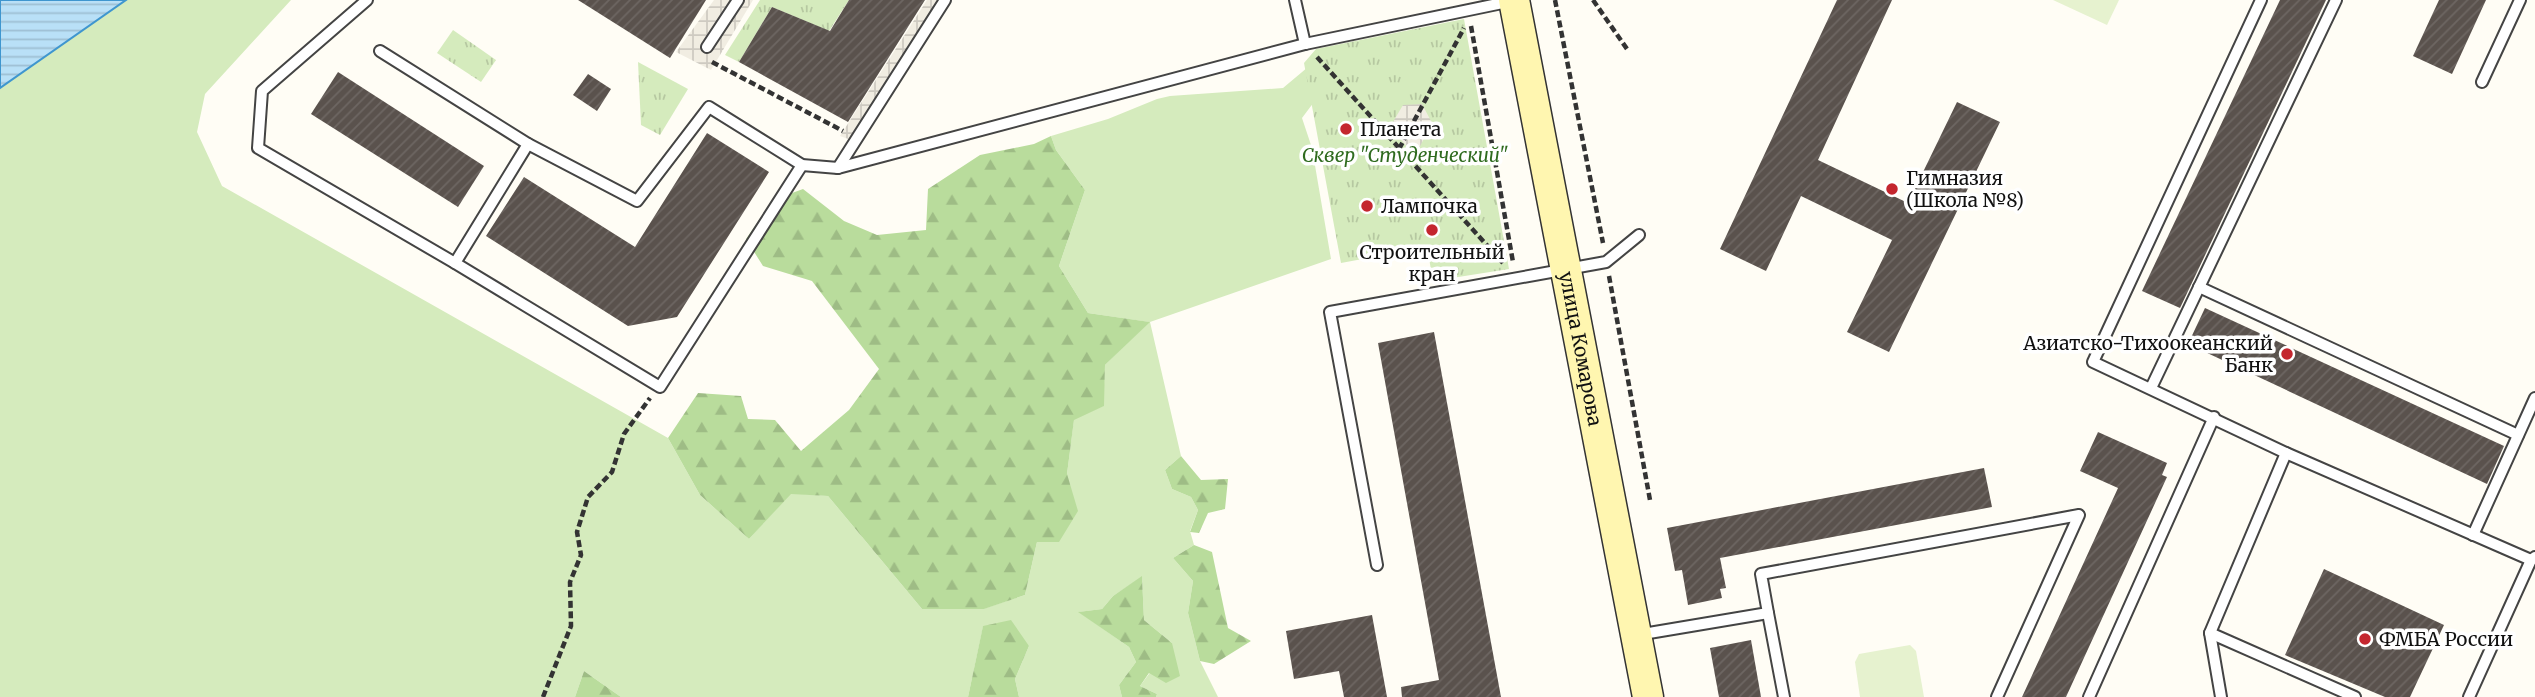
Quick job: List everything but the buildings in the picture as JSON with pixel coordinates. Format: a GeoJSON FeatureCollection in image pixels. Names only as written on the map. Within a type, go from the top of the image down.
{"type":"FeatureCollection","features":[{"type":"Feature","properties":{"kind":"street","name":"улица Комарова"},"geometry":{"type":"LineString","coordinates":[[1515,0],[1648,697]]}},
{"type":"Feature","properties":{"kind":"lane"},"geometry":{"type":"LineString","coordinates":[[366,0],[262,91],[258,148],[660,387],[802,165]]}},
{"type":"Feature","properties":{"kind":"lane"},"geometry":{"type":"LineString","coordinates":[[707,47],[738,0]]}},
{"type":"Feature","properties":{"kind":"lane"},"geometry":{"type":"LineString","coordinates":[[838,168],[945,0]]}},
{"type":"Feature","properties":{"kind":"lane"},"geometry":{"type":"LineString","coordinates":[[1295,0],[1305,44]]}},
{"type":"Feature","properties":{"kind":"lane"},"geometry":{"type":"LineString","coordinates":[[380,51],[528,144],[637,201],[709,107],[802,165],[838,168],[1305,44],[1515,0]]}},
{"type":"Feature","properties":{"kind":"lane"},"geometry":{"type":"LineString","coordinates":[[2261,0],[2093,362],[2286,453],[2533,559],[2469,697]]}},
{"type":"Feature","properties":{"kind":"lane"},"geometry":{"type":"LineString","coordinates":[[2151,388],[2336,0]]}},
{"type":"Feature","properties":{"kind":"lane"},"geometry":{"type":"LineString","coordinates":[[2482,82],[2520,0]]}},
{"type":"Feature","properties":{"kind":"lane"},"geometry":{"type":"LineString","coordinates":[[455,263],[528,144]]}},
{"type":"Feature","properties":{"kind":"lane"},"geometry":{"type":"LineString","coordinates":[[1377,565],[1330,312],[1606,262],[1639,235]]}},
{"type":"Feature","properties":{"kind":"lane"},"geometry":{"type":"LineString","coordinates":[[2199,287],[2518,435]]}},
{"type":"Feature","properties":{"kind":"lane"},"geometry":{"type":"LineString","coordinates":[[2473,535],[2535,398]]}},
{"type":"Feature","properties":{"kind":"lane"},"geometry":{"type":"LineString","coordinates":[[2089,697],[2214,417]]}},
{"type":"Feature","properties":{"kind":"lane"},"geometry":{"type":"LineString","coordinates":[[2221,697],[2210,633],[2286,453]]}},
{"type":"Feature","properties":{"kind":"lane"},"geometry":{"type":"LineString","coordinates":[[1784,697],[1761,574],[2079,515],[1997,697]]}},
{"type":"Feature","properties":{"kind":"lane"},"geometry":{"type":"LineString","coordinates":[[1637,635],[1768,613]]}},
{"type":"Feature","properties":{"kind":"lane"},"geometry":{"type":"LineString","coordinates":[[2210,633],[2355,697]]}},
{"type":"Feature","properties":{"kind":"path"},"geometry":{"type":"LineString","coordinates":[[1593,0],[1627,50]]}},
{"type":"Feature","properties":{"kind":"path"},"geometry":{"type":"LineString","coordinates":[[1399,149],[1469,18],[1515,277]]}},
{"type":"Feature","properties":{"kind":"path"},"geometry":{"type":"LineString","coordinates":[[1305,44],[1515,277]]}},
{"type":"Feature","properties":{"kind":"path"},"geometry":{"type":"LineString","coordinates":[[708,59],[843,132],[851,120]]}},
{"type":"Feature","properties":{"kind":"path"},"geometry":{"type":"LineString","coordinates":[[543,697],[571,626],[570,582],[581,555],[577,532],[588,498],[612,472],[624,434],[644,404],[660,387]]}},
{"type":"Feature","properties":{"kind":"green space"},"geometry":{"type":"Polygon","coordinates":[[[126,0],[291,0],[205,94],[197,132],[222,186],[668,438],[700,495],[749,539],[791,493],[828,496],[922,609],[983,609],[1025,595],[1037,542],[1067,474],[1074,419],[1103,406],[1105,365],[1149,322],[1088,313],[1059,266],[1085,190],[1056,150],[1051,136],[1170,96],[1283,88],[1314,62],[1329,82],[1302,118],[1312,148],[1331,259],[1150,322],[1181,456],[1165,470],[1172,489],[1191,497],[1198,510],[1190,531],[1194,545],[1173,558],[1193,581],[1188,613],[1200,661],[1218,697],[1156,697],[1157,694],[1140,686],[1172,643],[1144,620],[1142,577],[1113,596],[1102,609],[1079,612],[1129,647],[1136,662],[1119,685],[1122,697],[1019,697],[1015,679],[1029,646],[983,627],[968,697],[621,697],[584,671],[575,697],[0,697],[0,88],[126,0]]]}},
{"type":"Feature","properties":{"kind":"green space"},"geometry":{"type":"Polygon","coordinates":[[[760,0],[849,0],[829,31],[772,7],[739,62],[725,55],[760,0]]]}},
{"type":"Feature","properties":{"kind":"green space"},"geometry":{"type":"Polygon","coordinates":[[[2053,0],[2119,0],[2107,25],[2053,0]]]}},
{"type":"Feature","properties":{"kind":"green space","name":"Сквер \"Студенческий\""},"geometry":{"type":"Polygon","coordinates":[[[1464,19],[1509,269],[1433,281],[1427,247],[1341,263],[1304,63],[1316,49],[1464,19]]]}},
{"type":"Feature","properties":{"kind":"green space"},"geometry":{"type":"Polygon","coordinates":[[[453,30],[496,60],[481,82],[437,53],[453,30]]]}},
{"type":"Feature","properties":{"kind":"green space"},"geometry":{"type":"Polygon","coordinates":[[[638,62],[688,89],[660,135],[641,125],[638,62]]]}},
{"type":"Feature","properties":{"kind":"green space"},"geometry":{"type":"Polygon","coordinates":[[[1051,136],[1056,150],[1085,190],[1059,266],[1088,313],[1150,322],[1105,365],[1104,406],[1074,420],[1067,474],[1078,511],[1059,542],[1037,542],[1025,595],[984,609],[922,609],[828,496],[791,494],[749,539],[700,495],[668,438],[698,393],[741,396],[748,419],[775,420],[801,451],[849,410],[879,369],[812,281],[763,266],[746,239],[773,200],[803,189],[844,221],[877,235],[926,230],[928,189],[980,155],[1034,144],[1051,136]]]}},
{"type":"Feature","properties":{"kind":"green space"},"geometry":{"type":"Polygon","coordinates":[[[1181,456],[1201,480],[1228,479],[1225,509],[1208,513],[1199,533],[1190,532],[1198,510],[1191,497],[1172,489],[1165,470],[1181,456]]]}},
{"type":"Feature","properties":{"kind":"green space"},"geometry":{"type":"Polygon","coordinates":[[[1194,545],[1212,552],[1228,628],[1251,641],[1214,664],[1200,661],[1188,613],[1193,581],[1173,558],[1194,545]]]}},
{"type":"Feature","properties":{"kind":"green space"},"geometry":{"type":"Polygon","coordinates":[[[1142,576],[1144,620],[1172,643],[1180,676],[1166,683],[1149,673],[1140,686],[1157,694],[1156,697],[1122,697],[1119,685],[1136,662],[1129,647],[1078,612],[1102,609],[1113,596],[1142,576]]]}},
{"type":"Feature","properties":{"kind":"green space"},"geometry":{"type":"Polygon","coordinates":[[[1011,620],[1029,646],[1015,679],[1019,697],[968,697],[983,626],[1011,620]]]}},
{"type":"Feature","properties":{"kind":"green space"},"geometry":{"type":"Polygon","coordinates":[[[1910,645],[1916,651],[1924,697],[1860,697],[1855,662],[1859,654],[1910,645]]]}},
{"type":"Feature","properties":{"kind":"green space"},"geometry":{"type":"Polygon","coordinates":[[[584,671],[621,697],[575,697],[584,671]]]}},
{"type":"Feature","properties":{"kind":"shaded area"},"geometry":{"type":"Polygon","coordinates":[[[714,0],[753,0],[711,70],[676,52],[714,0]]]}},
{"type":"Feature","properties":{"kind":"shaded area"},"geometry":{"type":"Polygon","coordinates":[[[927,0],[940,0],[851,140],[840,136],[927,0]]]}},
{"type":"Feature","properties":{"kind":"shaded area"},"geometry":{"type":"Polygon","coordinates":[[[1422,104],[1432,123],[1415,156],[1390,127],[1403,105],[1422,104]]]}},
{"type":"Feature","properties":{"kind":"water"},"geometry":{"type":"Polygon","coordinates":[[[0,0],[126,0],[0,88],[0,0]]]}},
{"type":"Feature","properties":{"kind":"place","name":"Планета"},"geometry":{"type":"Point","coordinates":[1346,129]}},
{"type":"Feature","properties":{"kind":"place","name":"Гимназия (Школа №8)"},"geometry":{"type":"Point","coordinates":[1892,189]}},
{"type":"Feature","properties":{"kind":"place","name":"Лампочка"},"geometry":{"type":"Point","coordinates":[1367,206]}},
{"type":"Feature","properties":{"kind":"place","name":"Строительный кран"},"geometry":{"type":"Point","coordinates":[1432,230]}},
{"type":"Feature","properties":{"kind":"place","name":"Азиатско-Тихоокеанский Банк"},"geometry":{"type":"Point","coordinates":[2287,354]}},
{"type":"Feature","properties":{"kind":"place","name":"ФМБА России"},"geometry":{"type":"Point","coordinates":[2365,639]}}]}
